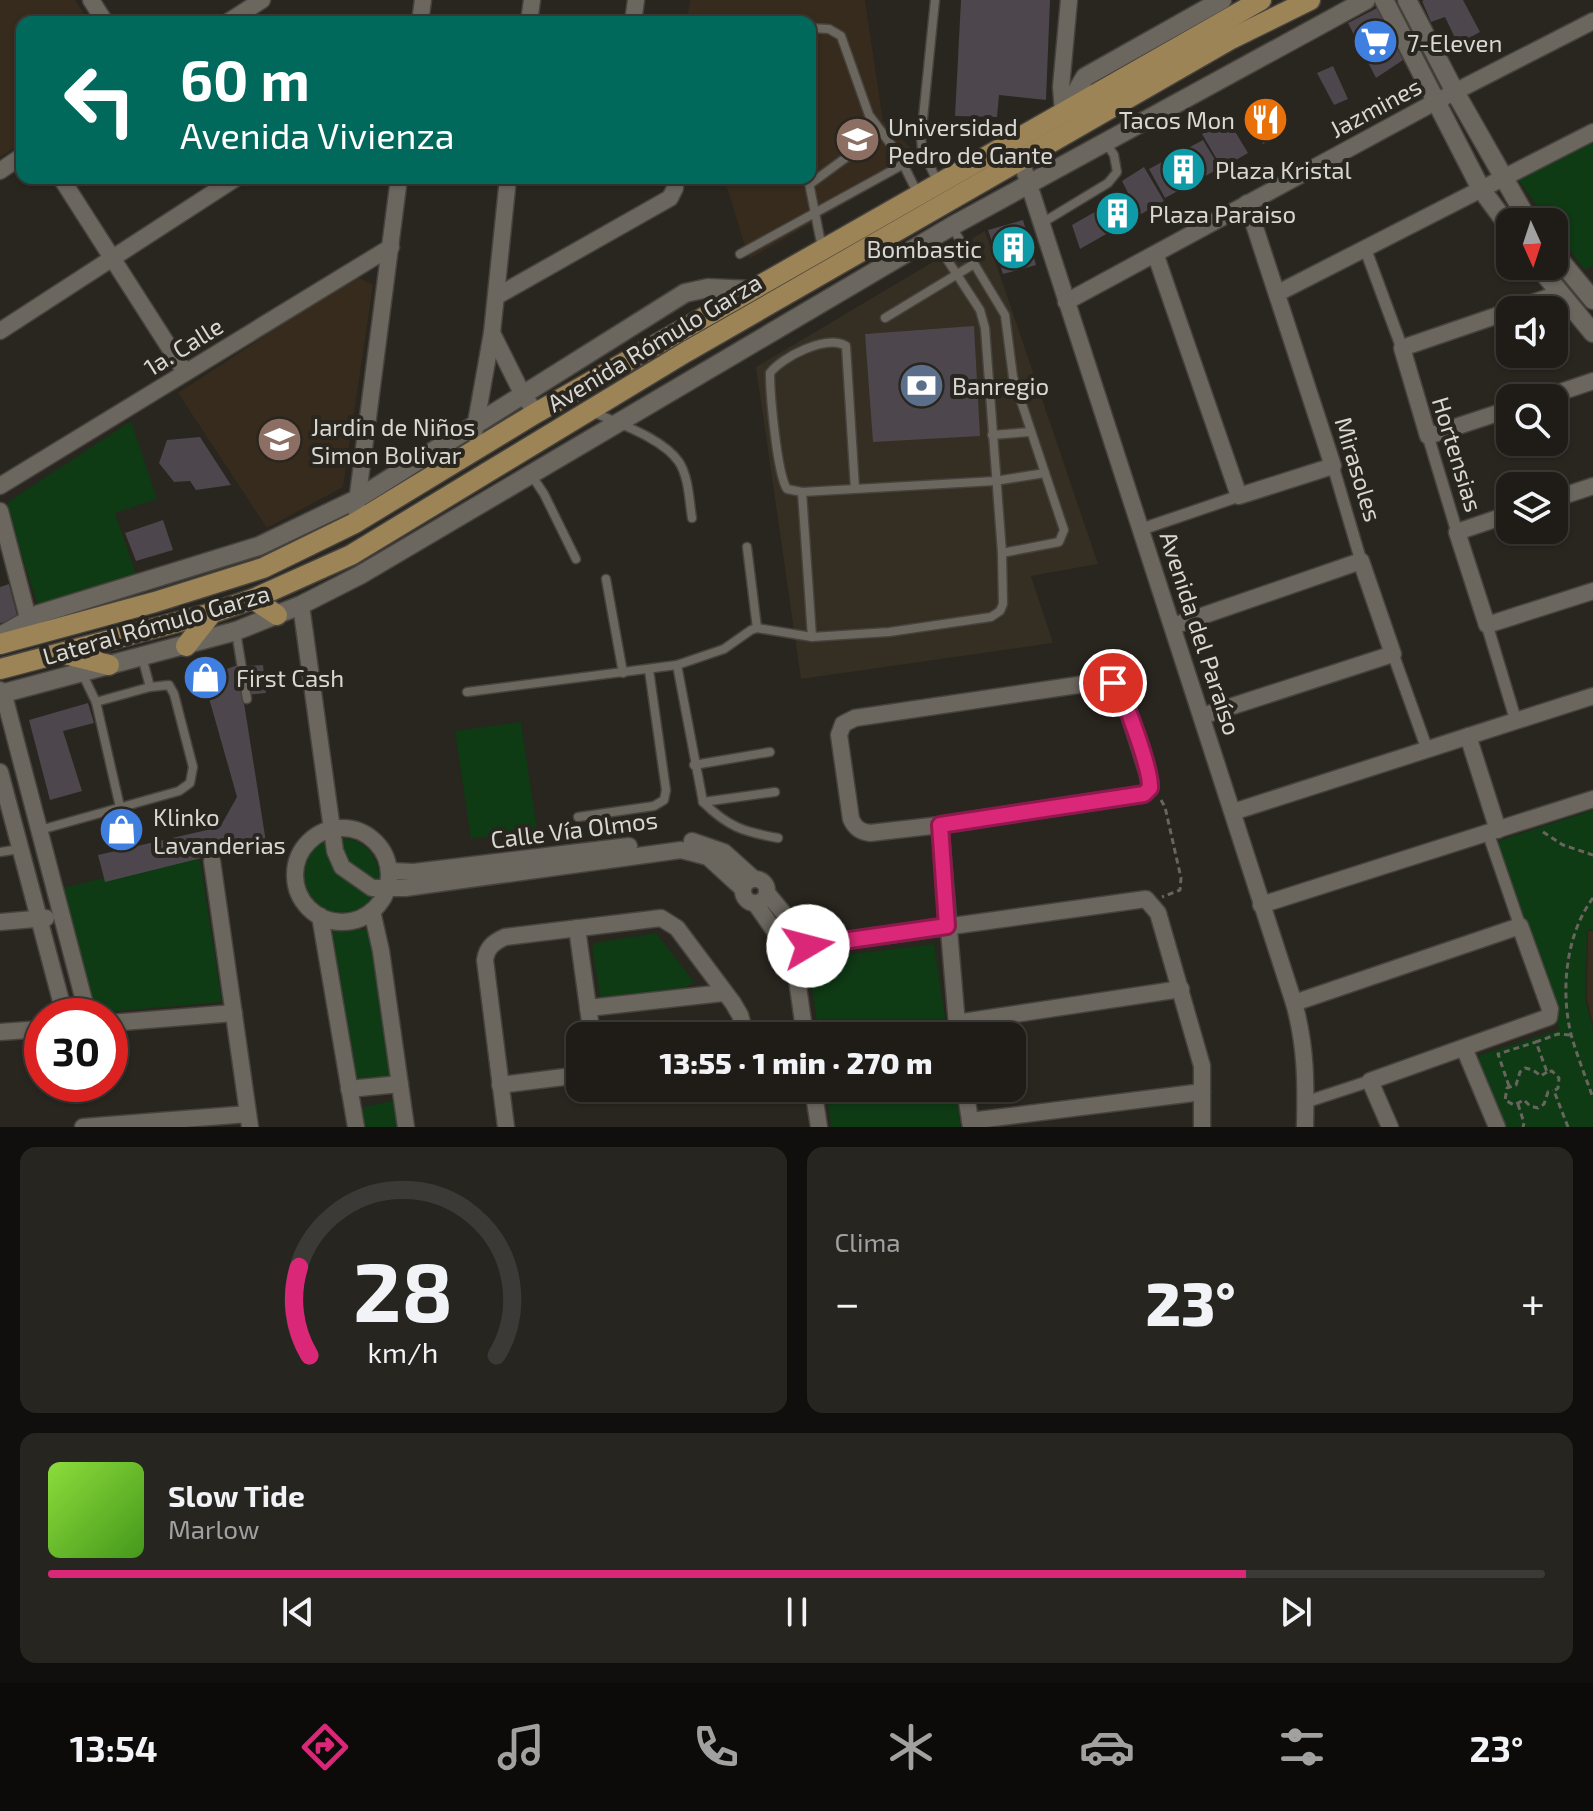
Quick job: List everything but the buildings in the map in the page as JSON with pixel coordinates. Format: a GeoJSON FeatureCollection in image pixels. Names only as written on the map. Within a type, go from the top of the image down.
{"type":"FeatureCollection","features":[{"type":"Feature","properties":{"kind":"main road","name":"Avenida Rómulo Garza"},"geometry":{"type":"LineString","coordinates":[[0,644],[155,602],[263,568],[355,523],[536,413],[1261,0]]}},
{"type":"Feature","properties":{"kind":"main road","name":"Avenida Rómulo Garza"},"geometry":{"type":"LineString","coordinates":[[0,669],[212,613],[253,599],[351,555],[708,339],[1229,40],[1310,0]]}},
{"type":"Feature","properties":{"kind":"main road"},"geometry":{"type":"LineString","coordinates":[[253,599],[277,615]]}},
{"type":"Feature","properties":{"kind":"main road"},"geometry":{"type":"LineString","coordinates":[[186,646],[212,613]]}},
{"type":"Feature","properties":{"kind":"main road"},"geometry":{"type":"LineString","coordinates":[[61,653],[109,665]]}},
{"type":"Feature","properties":{"kind":"street"},"geometry":{"type":"LineString","coordinates":[[237,16],[262,0]]}},
{"type":"Feature","properties":{"kind":"street"},"geometry":{"type":"LineString","coordinates":[[1065,110],[1061,87],[1069,0]]}},
{"type":"Feature","properties":{"kind":"street"},"geometry":{"type":"LineString","coordinates":[[1065,110],[1085,77],[1222,0]]}},
{"type":"Feature","properties":{"kind":"street","name":"Lateral Rómulo Garza"},"geometry":{"type":"LineString","coordinates":[[1,692],[186,646],[236,631],[301,605],[360,575],[532,476],[952,226],[1366,0]]}},
{"type":"Feature","properties":{"kind":"street"},"geometry":{"type":"LineString","coordinates":[[1384,0],[1481,189],[1496,209]]}},
{"type":"Feature","properties":{"kind":"street"},"geometry":{"type":"LineString","coordinates":[[1407,0],[1520,208]]}},
{"type":"Feature","properties":{"kind":"street","name":"Jazmines"},"geometry":{"type":"LineString","coordinates":[[1066,302],[1156,256],[1247,203],[1435,102],[1593,21]]}},
{"type":"Feature","properties":{"kind":"street"},"geometry":{"type":"LineString","coordinates":[[1278,293],[1593,132]]}},
{"type":"Feature","properties":{"kind":"street","name":"Avenida del Paraíso"},"geometry":{"type":"LineString","coordinates":[[1021,160],[1294,1003],[1303,1035],[1305,1127]]}},
{"type":"Feature","properties":{"kind":"street"},"geometry":{"type":"LineString","coordinates":[[65,184],[185,372]]}},
{"type":"Feature","properties":{"kind":"street"},"geometry":{"type":"LineString","coordinates":[[0,331],[227,184]]}},
{"type":"Feature","properties":{"kind":"street"},"geometry":{"type":"LineString","coordinates":[[355,523],[398,184]]}},
{"type":"Feature","properties":{"kind":"street"},"geometry":{"type":"LineString","coordinates":[[473,452],[474,423],[497,296],[508,184]]}},
{"type":"Feature","properties":{"kind":"street"},"geometry":{"type":"LineString","coordinates":[[497,296],[670,198],[675,184]]}},
{"type":"Feature","properties":{"kind":"street","name":"Mirasoles"},"geometry":{"type":"LineString","coordinates":[[1247,203],[1361,561],[1427,749]]}},
{"type":"Feature","properties":{"kind":"street","name":"1a. Calle"},"geometry":{"type":"LineString","coordinates":[[0,486],[391,247]]}},
{"type":"Feature","properties":{"kind":"street","name":"Hortensias"},"geometry":{"type":"LineString","coordinates":[[1365,248],[1402,348],[1516,721]]}},
{"type":"Feature","properties":{"kind":"street"},"geometry":{"type":"LineString","coordinates":[[1156,256],[1239,496]]}},
{"type":"Feature","properties":{"kind":"street"},"geometry":{"type":"LineString","coordinates":[[1568,265],[1586,281],[1593,300]]}},
{"type":"Feature","properties":{"kind":"street"},"geometry":{"type":"LineString","coordinates":[[1548,280],[1593,333]]}},
{"type":"Feature","properties":{"kind":"street","name":"Lateral Rómulo Garza"},"geometry":{"type":"LineString","coordinates":[[0,636],[28,618],[259,546],[357,499],[685,293],[708,288],[753,290]]}},
{"type":"Feature","properties":{"kind":"street"},"geometry":{"type":"LineString","coordinates":[[1552,296],[1558,294]]}},
{"type":"Feature","properties":{"kind":"street"},"geometry":{"type":"LineString","coordinates":[[1402,348],[1496,315]]}},
{"type":"Feature","properties":{"kind":"street"},"geometry":{"type":"LineString","coordinates":[[492,333],[522,393],[536,413]]}},
{"type":"Feature","properties":{"kind":"street"},"geometry":{"type":"LineString","coordinates":[[1568,390],[1593,381]]}},
{"type":"Feature","properties":{"kind":"street"},"geometry":{"type":"LineString","coordinates":[[1428,436],[1496,414]]}},
{"type":"Feature","properties":{"kind":"street"},"geometry":{"type":"LineString","coordinates":[[1142,529],[1333,466]]}},
{"type":"Feature","properties":{"kind":"street"},"geometry":{"type":"LineString","coordinates":[[1568,494],[1593,486]]}},
{"type":"Feature","properties":{"kind":"street"},"geometry":{"type":"LineString","coordinates":[[0,511],[28,618]]}},
{"type":"Feature","properties":{"kind":"street"},"geometry":{"type":"LineString","coordinates":[[1457,532],[1496,519]]}},
{"type":"Feature","properties":{"kind":"street"},"geometry":{"type":"LineString","coordinates":[[1173,626],[1361,561]]}},
{"type":"Feature","properties":{"kind":"street"},"geometry":{"type":"LineString","coordinates":[[1487,625],[1593,591]]}},
{"type":"Feature","properties":{"kind":"street"},"geometry":{"type":"LineString","coordinates":[[301,605],[330,828],[342,867],[372,888],[387,889]]}},
{"type":"Feature","properties":{"kind":"street"},"geometry":{"type":"LineString","coordinates":[[1202,716],[1393,654]]}},
{"type":"Feature","properties":{"kind":"street"},"geometry":{"type":"LineString","coordinates":[[1099,681],[1113,683],[1123,695],[1150,788],[1141,796],[870,833],[858,830],[851,819],[839,735],[843,724],[855,718],[1099,681]]}},
{"type":"Feature","properties":{"kind":"street"},"geometry":{"type":"LineString","coordinates":[[1,692],[83,998]]}},
{"type":"Feature","properties":{"kind":"street"},"geometry":{"type":"LineString","coordinates":[[1233,812],[1593,696]]}},
{"type":"Feature","properties":{"kind":"street"},"geometry":{"type":"LineString","coordinates":[[1306,1102],[1549,1017],[1550,1009],[1520,926],[1468,736]]}},
{"type":"Feature","properties":{"kind":"street"},"geometry":{"type":"LineString","coordinates":[[0,772],[60,998]]}},
{"type":"Feature","properties":{"kind":"street"},"geometry":{"type":"LineString","coordinates":[[1261,905],[1593,799]]}},
{"type":"Feature","properties":{"kind":"street"},"geometry":{"type":"LineString","coordinates":[[940,825],[956,1022]]}},
{"type":"Feature","properties":{"kind":"street"},"geometry":{"type":"LineString","coordinates":[[330,828],[347,828],[371,838],[380,847],[389,871],[387,889],[372,911],[352,921],[330,920],[320,916],[303,901],[295,879],[295,867],[305,846],[330,828]]}},
{"type":"Feature","properties":{"kind":"street","name":"Calle Vía Olmos"},"geometry":{"type":"LineString","coordinates":[[389,871],[414,872],[690,840],[724,852],[748,884]]}},
{"type":"Feature","properties":{"kind":"street","name":"Calle Vía Olmos"},"geometry":{"type":"LineString","coordinates":[[387,889],[681,850],[708,857],[748,884]]}},
{"type":"Feature","properties":{"kind":"street"},"geometry":{"type":"LineString","coordinates":[[83,1127],[249,1120],[212,861]]}},
{"type":"Feature","properties":{"kind":"street"},"geometry":{"type":"LineString","coordinates":[[748,884],[744,897],[761,898],[804,940]]}},
{"type":"Feature","properties":{"kind":"street"},"geometry":{"type":"LineString","coordinates":[[761,898],[785,953],[794,958],[802,956],[804,940]]}},
{"type":"Feature","properties":{"kind":"street"},"geometry":{"type":"LineString","coordinates":[[783,943],[789,934],[804,940],[947,926],[1146,899],[1158,913],[1202,1066],[1202,1127]]}},
{"type":"Feature","properties":{"kind":"street"},"geometry":{"type":"LineString","coordinates":[[372,911],[381,951],[406,1127]]}},
{"type":"Feature","properties":{"kind":"street"},"geometry":{"type":"LineString","coordinates":[[0,922],[62,916]]}},
{"type":"Feature","properties":{"kind":"street"},"geometry":{"type":"LineString","coordinates":[[320,916],[356,1127]]}},
{"type":"Feature","properties":{"kind":"street"},"geometry":{"type":"LineString","coordinates":[[506,1127],[486,976],[486,952],[505,937],[661,918],[677,928],[742,1022]]}},
{"type":"Feature","properties":{"kind":"street"},"geometry":{"type":"LineString","coordinates":[[1294,1003],[1520,926]]}},
{"type":"Feature","properties":{"kind":"street"},"geometry":{"type":"LineString","coordinates":[[577,928],[590,1022]]}},
{"type":"Feature","properties":{"kind":"street"},"geometry":{"type":"LineString","coordinates":[[794,958],[803,1022]]}},
{"type":"Feature","properties":{"kind":"street"},"geometry":{"type":"LineString","coordinates":[[1001,1022],[1181,989]]}},
{"type":"Feature","properties":{"kind":"street"},"geometry":{"type":"LineString","coordinates":[[588,1008],[723,993]]}},
{"type":"Feature","properties":{"kind":"street"},"geometry":{"type":"LineString","coordinates":[[128,1022],[234,1013]]}},
{"type":"Feature","properties":{"kind":"street"},"geometry":{"type":"LineString","coordinates":[[0,1032],[24,1030]]}},
{"type":"Feature","properties":{"kind":"street"},"geometry":{"type":"LineString","coordinates":[[1464,1048],[1497,1127]]}},
{"type":"Feature","properties":{"kind":"street"},"geometry":{"type":"LineString","coordinates":[[500,1085],[566,1077]]}},
{"type":"Feature","properties":{"kind":"street"},"geometry":{"type":"LineString","coordinates":[[1370,1081],[1390,1127]]}},
{"type":"Feature","properties":{"kind":"street"},"geometry":{"type":"LineString","coordinates":[[349,1089],[400,1084]]}},
{"type":"Feature","properties":{"kind":"street"},"geometry":{"type":"LineString","coordinates":[[967,1102],[970,1124],[1202,1092]]}},
{"type":"Feature","properties":{"kind":"street"},"geometry":{"type":"LineString","coordinates":[[815,1102],[819,1127]]}},
{"type":"Feature","properties":{"kind":"lane"},"geometry":{"type":"LineString","coordinates":[[935,0],[921,138],[922,149],[939,183]]}},
{"type":"Feature","properties":{"kind":"lane"},"geometry":{"type":"LineString","coordinates":[[816,28],[829,29],[841,36],[869,115],[904,164],[919,195]]}},
{"type":"Feature","properties":{"kind":"lane"},"geometry":{"type":"LineString","coordinates":[[816,176],[881,132]]}},
{"type":"Feature","properties":{"kind":"lane"},"geometry":{"type":"LineString","coordinates":[[1041,223],[1108,183],[1117,172],[1114,155],[1105,142]]}},
{"type":"Feature","properties":{"kind":"lane"},"geometry":{"type":"LineString","coordinates":[[740,254],[904,164]]}},
{"type":"Feature","properties":{"kind":"lane"},"geometry":{"type":"LineString","coordinates":[[810,184],[822,249]]}},
{"type":"Feature","properties":{"kind":"lane"},"geometry":{"type":"LineString","coordinates":[[952,226],[1005,315],[1013,377],[1063,524],[1062,538],[1055,543],[1002,553]]}},
{"type":"Feature","properties":{"kind":"lane"},"geometry":{"type":"LineString","coordinates":[[467,692],[677,665],[724,649],[757,628],[812,637],[889,632],[996,615],[1003,604],[1002,553],[987,340],[980,310],[932,238]]}},
{"type":"Feature","properties":{"kind":"lane"},"geometry":{"type":"LineString","coordinates":[[885,318],[974,264]]}},
{"type":"Feature","properties":{"kind":"lane"},"geometry":{"type":"LineString","coordinates":[[987,340],[1006,338]]}},
{"type":"Feature","properties":{"kind":"lane"},"geometry":{"type":"LineString","coordinates":[[855,489],[846,348],[840,342],[802,350],[777,365],[770,373],[787,489],[802,492],[855,489],[995,481],[1045,473]]}},
{"type":"Feature","properties":{"kind":"lane"},"geometry":{"type":"LineString","coordinates":[[590,411],[663,446],[679,463],[686,477],[692,518]]}},
{"type":"Feature","properties":{"kind":"lane"},"geometry":{"type":"LineString","coordinates":[[992,435],[1030,432]]}},
{"type":"Feature","properties":{"kind":"lane"},"geometry":{"type":"LineString","coordinates":[[532,476],[576,559]]}},
{"type":"Feature","properties":{"kind":"lane"},"geometry":{"type":"LineString","coordinates":[[802,492],[812,637]]}},
{"type":"Feature","properties":{"kind":"lane"},"geometry":{"type":"LineString","coordinates":[[747,547],[757,628]]}},
{"type":"Feature","properties":{"kind":"lane"},"geometry":{"type":"LineString","coordinates":[[606,579],[623,673]]}},
{"type":"Feature","properties":{"kind":"lane"},"geometry":{"type":"LineString","coordinates":[[236,631],[247,699]]}},
{"type":"Feature","properties":{"kind":"lane"},"geometry":{"type":"LineString","coordinates":[[142,657],[150,687]]}},
{"type":"Feature","properties":{"kind":"lane"},"geometry":{"type":"LineString","coordinates":[[677,665],[703,802],[728,824],[746,833],[778,838]]}},
{"type":"Feature","properties":{"kind":"lane"},"geometry":{"type":"LineString","coordinates":[[578,817],[654,806],[664,800],[666,790],[649,670]]}},
{"type":"Feature","properties":{"kind":"lane"},"geometry":{"type":"LineString","coordinates":[[82,672],[96,702],[120,807]]}},
{"type":"Feature","properties":{"kind":"lane"},"geometry":{"type":"LineString","coordinates":[[40,830],[179,791],[190,783],[194,775],[173,690],[165,684],[96,702]]}},
{"type":"Feature","properties":{"kind":"lane"},"geometry":{"type":"LineString","coordinates":[[694,765],[770,752]]}},
{"type":"Feature","properties":{"kind":"lane"},"geometry":{"type":"LineString","coordinates":[[703,802],[775,792]]}},
{"type":"Feature","properties":{"kind":"lane"},"geometry":{"type":"LineString","coordinates":[[0,852],[20,849]]}},
{"type":"Feature","properties":{"kind":"path"},"geometry":{"type":"LineString","coordinates":[[1146,899],[1180,890],[1181,878],[1165,807],[1150,788]]}},
{"type":"Feature","properties":{"kind":"path"},"geometry":{"type":"LineString","coordinates":[[1531,820],[1563,845],[1593,855]]}},
{"type":"Feature","properties":{"kind":"path"},"geometry":{"type":"LineString","coordinates":[[1593,898],[1570,951],[1566,995],[1571,1035],[1593,1098]]}},
{"type":"Feature","properties":{"kind":"path"},"geometry":{"type":"LineString","coordinates":[[1509,1086],[1498,1054],[1558,1034],[1571,1035]]}},
{"type":"Feature","properties":{"kind":"path"},"geometry":{"type":"LineString","coordinates":[[1536,1042],[1547,1072]]}},
{"type":"Feature","properties":{"kind":"path"},"geometry":{"type":"LineString","coordinates":[[1525,1068],[1541,1076],[1547,1072],[1552,1071],[1559,1078],[1558,1088],[1548,1092],[1542,1106],[1534,1108],[1524,1100],[1511,1104],[1505,1100],[1505,1091],[1509,1086],[1516,1085],[1520,1072],[1525,1068]]}},
{"type":"Feature","properties":{"kind":"path"},"geometry":{"type":"LineString","coordinates":[[1554,1091],[1568,1127]]}},
{"type":"Feature","properties":{"kind":"path"},"geometry":{"type":"LineString","coordinates":[[1518,1104],[1523,1127]]}},
{"type":"Feature","properties":{"kind":"shaded area"},"geometry":{"type":"Polygon","coordinates":[[[0,0],[75,0],[85,16],[16,16],[16,147],[0,157],[0,0]]]}},
{"type":"Feature","properties":{"kind":"shaded area","name":"Universidad Pedro de Gante"},"geometry":{"type":"Polygon","coordinates":[[[690,0],[865,0],[883,121],[923,159],[749,259],[726,184],[816,184],[816,16],[688,16],[690,0]]]}},
{"type":"Feature","properties":{"kind":"shaded area"},"geometry":{"type":"Polygon","coordinates":[[[985,231],[1098,564],[1031,576],[1053,643],[801,679],[756,367],[985,231]]]}},
{"type":"Feature","properties":{"kind":"shaded area","name":"Jardin de Niños Simon Bolivar"},"geometry":{"type":"Polygon","coordinates":[[[356,276],[373,285],[343,487],[267,528],[178,393],[356,276]]]}},
{"type":"Feature","properties":{"kind":"shaded area"},"geometry":{"type":"Polygon","coordinates":[[[1588,931],[1593,931],[1593,1024],[1587,999],[1588,931]]]}},
{"type":"Feature","properties":{"kind":"green space"},"geometry":{"type":"Polygon","coordinates":[[[1593,139],[1593,266],[1584,269],[1568,247],[1568,208],[1539,208],[1517,178],[1593,139]]]}},
{"type":"Feature","properties":{"kind":"green space"},"geometry":{"type":"Polygon","coordinates":[[[131,421],[157,499],[115,513],[136,574],[38,605],[5,506],[131,421]]]}},
{"type":"Feature","properties":{"kind":"green space"},"geometry":{"type":"Polygon","coordinates":[[[521,722],[537,830],[471,839],[455,731],[521,722]]]}},
{"type":"Feature","properties":{"kind":"green space"},"geometry":{"type":"Polygon","coordinates":[[[1593,810],[1593,929],[1587,930],[1585,999],[1593,1031],[1593,1127],[1503,1127],[1477,1061],[1480,1055],[1559,1030],[1550,991],[1496,844],[1593,810]]]}},
{"type":"Feature","properties":{"kind":"green space"},"geometry":{"type":"Polygon","coordinates":[[[341,838],[355,841],[368,849],[376,862],[379,876],[376,890],[368,903],[355,911],[341,914],[327,911],[314,903],[306,890],[303,876],[306,862],[314,849],[327,841],[341,838]]]}},
{"type":"Feature","properties":{"kind":"green space"},"geometry":{"type":"Polygon","coordinates":[[[199,854],[222,1002],[128,1010],[128,998],[92,998],[63,888],[199,854]]]}},
{"type":"Feature","properties":{"kind":"green space"},"geometry":{"type":"Polygon","coordinates":[[[372,929],[393,1082],[356,1087],[332,931],[372,929]]]}},
{"type":"Feature","properties":{"kind":"green space"},"geometry":{"type":"Polygon","coordinates":[[[656,933],[694,982],[685,988],[604,999],[600,995],[592,948],[595,943],[656,933]]]}},
{"type":"Feature","properties":{"kind":"green space"},"geometry":{"type":"Polygon","coordinates":[[[934,944],[946,1022],[817,1022],[811,981],[821,958],[934,944]]]}},
{"type":"Feature","properties":{"kind":"green space"},"geometry":{"type":"Polygon","coordinates":[[[397,1100],[401,1127],[361,1127],[358,1108],[397,1100]]]}},
{"type":"Feature","properties":{"kind":"green space"},"geometry":{"type":"Polygon","coordinates":[[[828,1102],[957,1102],[961,1127],[831,1127],[828,1102]]]}},
{"type":"Feature","properties":{"kind":"place","name":"7-Eleven"},"geometry":{"type":"Point","coordinates":[1376,42]}},
{"type":"Feature","properties":{"kind":"place","name":"Tacos Mon"},"geometry":{"type":"Point","coordinates":[1266,119]}},
{"type":"Feature","properties":{"kind":"place","name":"Universidad Pedro de Gante"},"geometry":{"type":"Point","coordinates":[857,140]}},
{"type":"Feature","properties":{"kind":"place","name":"Plaza Kristal"},"geometry":{"type":"Point","coordinates":[1184,169]}},
{"type":"Feature","properties":{"kind":"place","name":"Plaza Paraiso"},"geometry":{"type":"Point","coordinates":[1118,213]}},
{"type":"Feature","properties":{"kind":"place","name":"Bombastic"},"geometry":{"type":"Point","coordinates":[1013,248]}},
{"type":"Feature","properties":{"kind":"place","name":"Banregio"},"geometry":{"type":"Point","coordinates":[921,385]}},
{"type":"Feature","properties":{"kind":"place","name":"Jardin de Niños Simon Bolivar"},"geometry":{"type":"Point","coordinates":[280,440]}},
{"type":"Feature","properties":{"kind":"place","name":"First Cash"},"geometry":{"type":"Point","coordinates":[205,677]}},
{"type":"Feature","properties":{"kind":"place","name":"Klinko Lavanderias"},"geometry":{"type":"Point","coordinates":[122,830]}},
{"type":"Feature","properties":{"kind":"route"},"geometry":{"type":"LineString","coordinates":[[808,946],[947,926],[940,825],[1144,794],[1150,788],[1150,781],[1123,695],[1113,683]]}}]}
